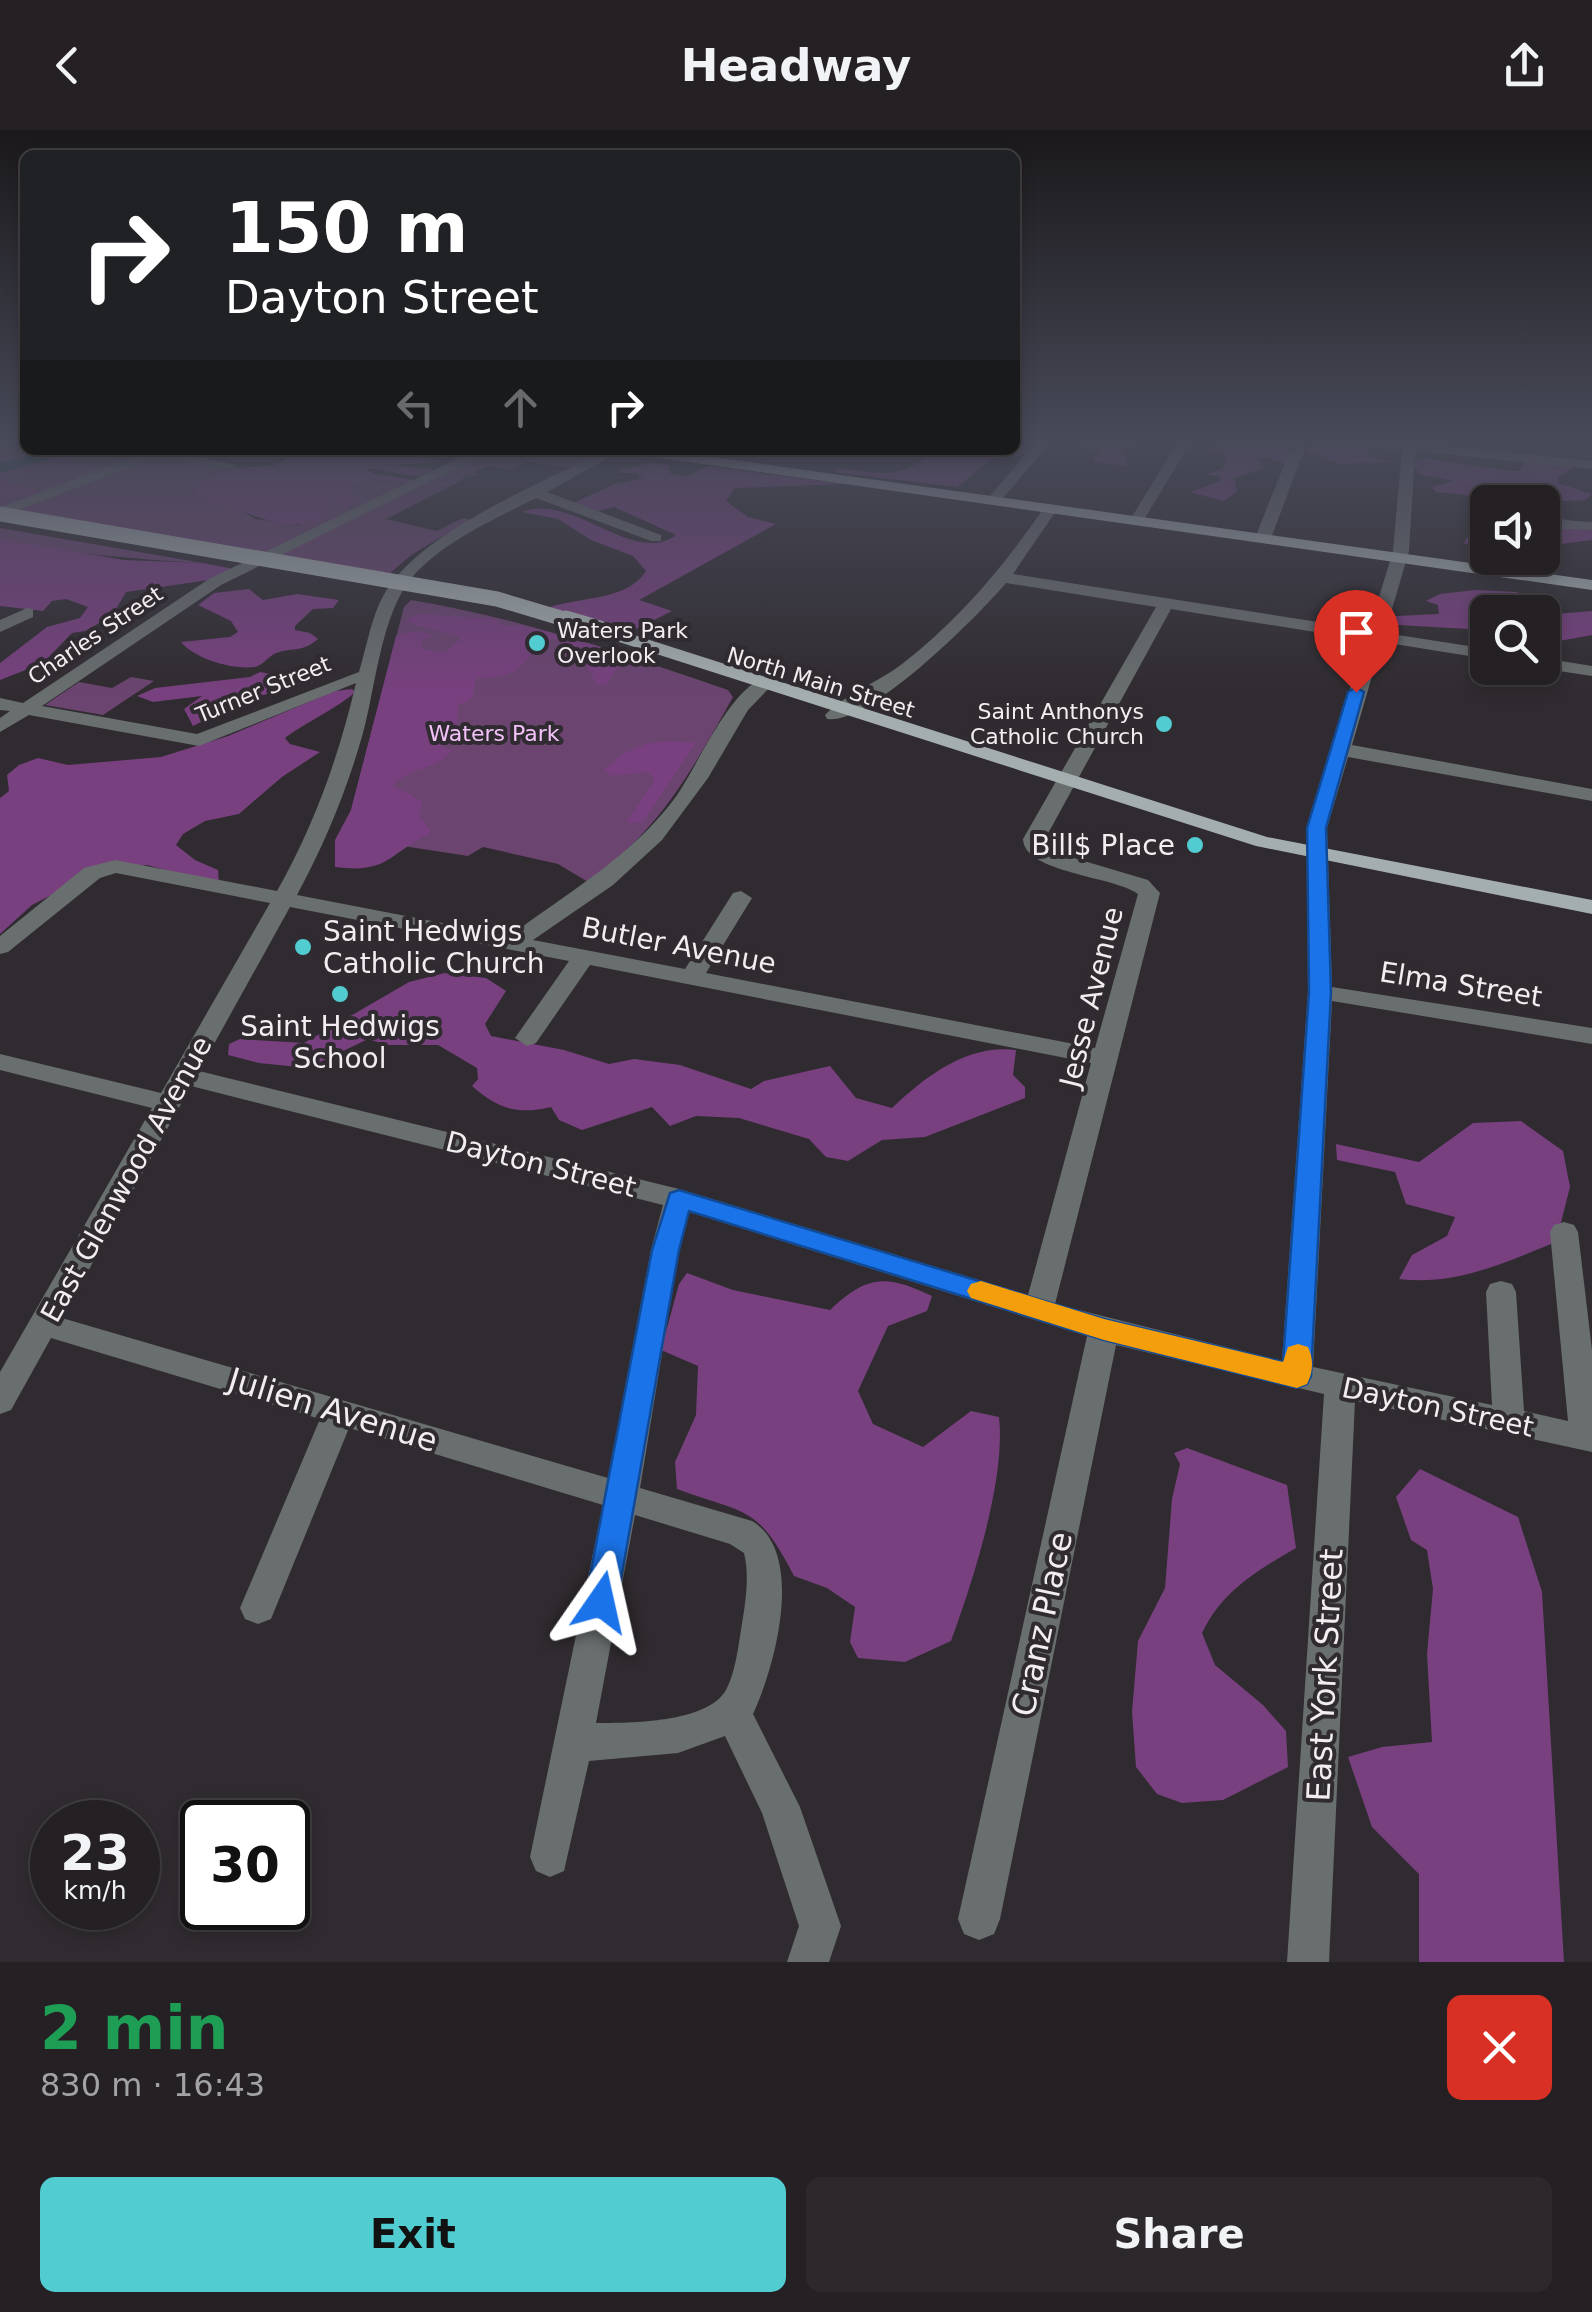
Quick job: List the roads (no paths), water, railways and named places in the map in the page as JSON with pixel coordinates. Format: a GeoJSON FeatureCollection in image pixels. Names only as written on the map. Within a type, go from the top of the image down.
{"type":"FeatureCollection","features":[{"type":"Feature","properties":{"kind":"main road"},"geometry":{"type":"LineString","coordinates":[[14,525],[447,600],[595,633]]}},
{"type":"Feature","properties":{"kind":"main road"},"geometry":{"type":"LineString","coordinates":[[67,525],[497,599],[595,633]]}},
{"type":"Feature","properties":{"kind":"main road"},"geometry":{"type":"LineString","coordinates":[[1175,525],[1592,585]]}},
{"type":"Feature","properties":{"kind":"main road","name":"North Main Street"},"geometry":{"type":"LineString","coordinates":[[595,633],[1263,842],[1592,906]]}},
{"type":"Feature","properties":{"kind":"street","name":"Charles Street"},"geometry":{"type":"LineString","coordinates":[[0,726],[216,582],[332,525]]}},
{"type":"Feature","properties":{"kind":"street","name":"East Glenwood Avenue"},"geometry":{"type":"LineString","coordinates":[[0,1401],[13,1354],[44,1324],[166,1102],[284,900],[324,820],[354,732],[366,676],[392,594],[410,570],[473,525]]}},
{"type":"Feature","properties":{"kind":"street"},"geometry":{"type":"LineString","coordinates":[[623,525],[656,538]]}},
{"type":"Feature","properties":{"kind":"street"},"geometry":{"type":"LineString","coordinates":[[841,711],[940,646],[969,617],[1039,525]]}},
{"type":"Feature","properties":{"kind":"street"},"geometry":{"type":"LineString","coordinates":[[1262,538],[1267,525]]}},
{"type":"Feature","properties":{"kind":"street"},"geometry":{"type":"LineString","coordinates":[[1297,1376],[1320,992],[1316,828],[1397,557],[1400,525]]}},
{"type":"Feature","properties":{"kind":"street"},"geometry":{"type":"LineString","coordinates":[[1000,577],[1470,651]]}},
{"type":"Feature","properties":{"kind":"street"},"geometry":{"type":"LineString","coordinates":[[1067,780],[1166,604]]}},
{"type":"Feature","properties":{"kind":"street"},"geometry":{"type":"LineString","coordinates":[[0,628],[27,612]]}},
{"type":"Feature","properties":{"kind":"street"},"geometry":{"type":"LineString","coordinates":[[1560,665],[1592,670]]}},
{"type":"Feature","properties":{"kind":"street","name":"Turner Street"},"geometry":{"type":"LineString","coordinates":[[0,704],[200,740],[350,678],[366,676]]}},
{"type":"Feature","properties":{"kind":"street"},"geometry":{"type":"LineString","coordinates":[[516,943],[548,916],[618,872],[654,837],[720,742],[753,683]]}},
{"type":"Feature","properties":{"kind":"street"},"geometry":{"type":"LineString","coordinates":[[1339,750],[1592,795]]}},
{"type":"Feature","properties":{"kind":"street","name":"Jesse Avenue"},"geometry":{"type":"LineString","coordinates":[[1039,1309],[1149,893],[1140,886],[1049,858],[1034,846],[1067,780]]}},
{"type":"Feature","properties":{"kind":"street","name":"Butler Avenue"},"geometry":{"type":"LineString","coordinates":[[0,946],[92,873],[110,866],[123,867],[1105,1058]]}},
{"type":"Feature","properties":{"kind":"street"},"geometry":{"type":"LineString","coordinates":[[691,978],[742,898]]}},
{"type":"Feature","properties":{"kind":"street"},"geometry":{"type":"LineString","coordinates":[[526,1038],[584,957]]}},
{"type":"Feature","properties":{"kind":"street","name":"Elma Street"},"geometry":{"type":"LineString","coordinates":[[1320,992],[1592,1036]]}},
{"type":"Feature","properties":{"kind":"street"},"geometry":{"type":"LineString","coordinates":[[0,1062],[166,1102]]}},
{"type":"Feature","properties":{"kind":"street","name":"Dayton Street"},"geometry":{"type":"LineString","coordinates":[[184,1076],[679,1199],[1104,1330],[1340,1387],[1589,1439]]}},
{"type":"Feature","properties":{"kind":"street"},"geometry":{"type":"LineString","coordinates":[[550,1857],[679,1199]]}},
{"type":"Feature","properties":{"kind":"street"},"geometry":{"type":"LineString","coordinates":[[1564,1232],[1589,1439]]}},
{"type":"Feature","properties":{"kind":"street"},"geometry":{"type":"LineString","coordinates":[[1501,1292],[1509,1422]]}},
{"type":"Feature","properties":{"kind":"street","name":"Julien Avenue"},"geometry":{"type":"LineString","coordinates":[[44,1324],[740,1532],[756,1541],[764,1560],[753,1668],[742,1701],[732,1711]]}},
{"type":"Feature","properties":{"kind":"street","name":"Cranz Place"},"geometry":{"type":"LineString","coordinates":[[979,1919],[1104,1330]]}},
{"type":"Feature","properties":{"kind":"street","name":"East York Street"},"geometry":{"type":"LineString","coordinates":[[1308,1962],[1340,1387]]}},
{"type":"Feature","properties":{"kind":"street"},"geometry":{"type":"LineString","coordinates":[[258,1608],[340,1411]]}},
{"type":"Feature","properties":{"kind":"street"},"geometry":{"type":"LineString","coordinates":[[574,1742],[628,1742],[669,1735],[707,1724],[732,1711],[780,1808],[820,1926],[808,1962]]}},
{"type":"Feature","properties":{"kind":"place","name":"Waters Park Overlook"},"geometry":{"type":"Point","coordinates":[537,643]}},
{"type":"Feature","properties":{"kind":"place","name":"Saint Anthonys Catholic Church"},"geometry":{"type":"Point","coordinates":[1164,724]}},
{"type":"Feature","properties":{"kind":"place","name":"Bill$ Place"},"geometry":{"type":"Point","coordinates":[1195,845]}},
{"type":"Feature","properties":{"kind":"place","name":"Saint Hedwigs Catholic Church"},"geometry":{"type":"Point","coordinates":[303,947]}},
{"type":"Feature","properties":{"kind":"place","name":"Saint Hedwigs School"},"geometry":{"type":"Point","coordinates":[340,994]}},
{"type":"Feature","properties":{"kind":"park label","name":"Waters Park"},"geometry":{"type":"Point","coordinates":[494,733]}}]}
